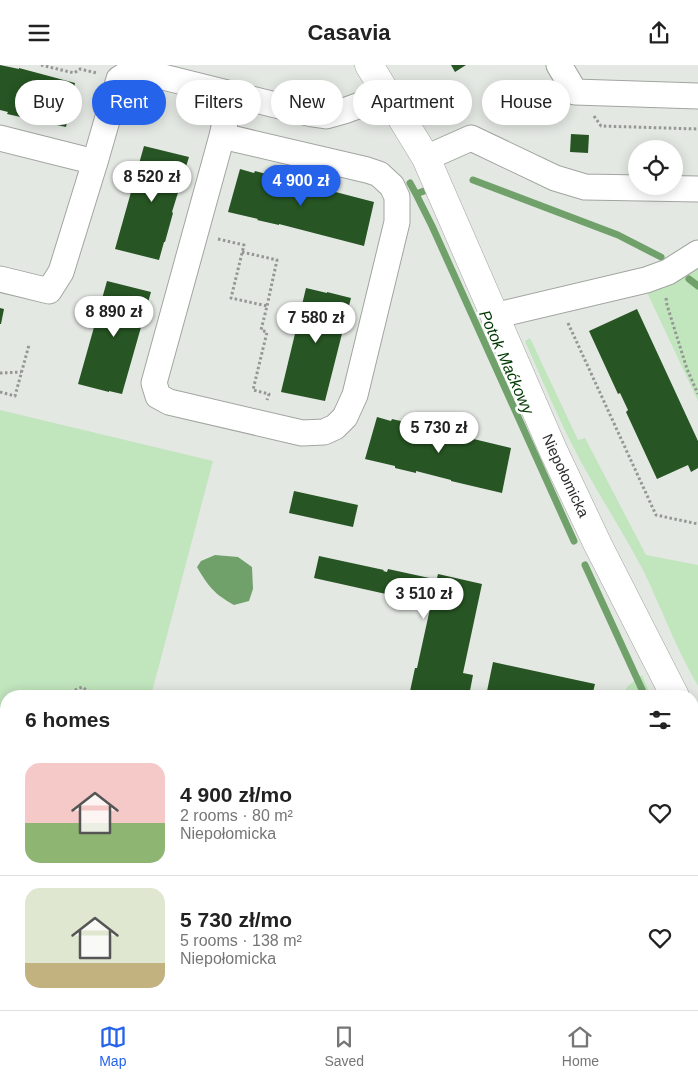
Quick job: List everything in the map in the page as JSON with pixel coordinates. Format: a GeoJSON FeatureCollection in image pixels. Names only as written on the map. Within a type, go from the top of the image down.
{"type":"FeatureCollection","features":[{"type":"Feature","properties":{"kind":"main road","name":"Niepołomicka"},"geometry":{"type":"LineString","coordinates":[[369,65],[378,80]]}},
{"type":"Feature","properties":{"kind":"main road","name":"Niepołomicka"},"geometry":{"type":"LineString","coordinates":[[406,125],[426,158],[554,452],[594,537],[671,690]]}},
{"type":"Feature","properties":{"kind":"street"},"geometry":{"type":"LineString","coordinates":[[560,65],[575,92],[698,96]]}},
{"type":"Feature","properties":{"kind":"street"},"geometry":{"type":"LineString","coordinates":[[0,279],[49,291],[61,273],[118,79],[130,72],[147,73],[176,80]]}},
{"type":"Feature","properties":{"kind":"street"},"geometry":{"type":"LineString","coordinates":[[261,101],[312,114],[326,115],[353,108]]}},
{"type":"Feature","properties":{"kind":"street"},"geometry":{"type":"LineString","coordinates":[[222,136],[366,169],[379,174],[392,186],[397,197],[397,222],[355,395],[345,417],[335,427],[324,433],[302,433],[185,407],[158,396],[154,383],[224,125]]}},
{"type":"Feature","properties":{"kind":"street"},"geometry":{"type":"LineString","coordinates":[[0,138],[95,162]]}},
{"type":"Feature","properties":{"kind":"street"},"geometry":{"type":"LineString","coordinates":[[426,158],[471,138],[555,178],[585,187],[698,189]]}},
{"type":"Feature","properties":{"kind":"street"},"geometry":{"type":"LineString","coordinates":[[494,316],[646,280],[668,272],[698,253]]}},
{"type":"Feature","properties":{"kind":"path"},"geometry":{"type":"LineString","coordinates":[[196,233],[244,245],[232,297],[267,306]]}},
{"type":"Feature","properties":{"kind":"path"},"geometry":{"type":"LineString","coordinates":[[242,252],[278,260],[261,330],[267,332],[253,390],[269,393],[266,406]]}},
{"type":"Feature","properties":{"kind":"path"},"geometry":{"type":"LineString","coordinates":[[668,272],[667,305],[687,369],[698,394]]}},
{"type":"Feature","properties":{"kind":"path"},"geometry":{"type":"LineString","coordinates":[[558,301],[656,515],[698,524]]}},
{"type":"Feature","properties":{"kind":"path"},"geometry":{"type":"LineString","coordinates":[[0,392],[15,396],[29,345]]}},
{"type":"Feature","properties":{"kind":"path"},"geometry":{"type":"LineString","coordinates":[[0,373],[21,372]]}},
{"type":"Feature","properties":{"kind":"path"},"geometry":{"type":"LineString","coordinates":[[75,690],[82,687],[87,690]]}},
{"type":"Feature","properties":{"kind":"shaded area"},"geometry":{"type":"Polygon","coordinates":[[[698,260],[698,401],[646,290],[698,260]]]}},
{"type":"Feature","properties":{"kind":"shaded area"},"geometry":{"type":"Polygon","coordinates":[[[530,338],[578,440],[585,438],[646,555],[698,565],[698,686],[676,644],[644,572],[580,460],[563,426],[525,341],[530,338]]]}},
{"type":"Feature","properties":{"kind":"shaded area"},"geometry":{"type":"Polygon","coordinates":[[[0,410],[213,461],[153,690],[0,690],[0,410]]]}},
{"type":"Feature","properties":{"kind":"shaded area"},"geometry":{"type":"Polygon","coordinates":[[[215,555],[238,557],[252,567],[253,589],[249,601],[234,605],[216,593],[208,584],[197,567],[201,561],[215,555]]]}},
{"type":"Feature","properties":{"kind":"shaded area"},"geometry":{"type":"Polygon","coordinates":[[[642,675],[648,690],[625,690],[642,675]]]}},
{"type":"Feature","properties":{"kind":"building"},"geometry":{"type":"Polygon","coordinates":[[[0,65],[64,80],[15,80],[15,116],[0,110],[0,65]]]}},
{"type":"Feature","properties":{"kind":"building"},"geometry":{"type":"Polygon","coordinates":[[[451,65],[466,65],[455,72],[451,65]]]}},
{"type":"Feature","properties":{"kind":"building"},"geometry":{"type":"Polygon","coordinates":[[[571,134],[589,135],[588,153],[570,152],[571,134]]]}},
{"type":"Feature","properties":{"kind":"building"},"geometry":{"type":"Polygon","coordinates":[[[144,146],[189,157],[159,260],[115,249],[144,146]]]}},
{"type":"Feature","properties":{"kind":"building"},"geometry":{"type":"Polygon","coordinates":[[[240,169],[254,173],[255,171],[374,202],[364,246],[228,212],[240,169]]]}},
{"type":"Feature","properties":{"kind":"building"},"geometry":{"type":"Polygon","coordinates":[[[107,281],[151,292],[122,394],[78,384],[107,281]]]}},
{"type":"Feature","properties":{"kind":"building"},"geometry":{"type":"Polygon","coordinates":[[[306,288],[351,298],[325,401],[281,392],[306,288]]]}},
{"type":"Feature","properties":{"kind":"building"},"geometry":{"type":"Polygon","coordinates":[[[0,308],[4,309],[1,324],[0,324],[0,308]]]}},
{"type":"Feature","properties":{"kind":"building"},"geometry":{"type":"Polygon","coordinates":[[[637,309],[698,441],[698,468],[691,472],[688,465],[657,479],[626,412],[628,410],[620,393],[618,394],[589,331],[637,309]]]}},
{"type":"Feature","properties":{"kind":"building"},"geometry":{"type":"Polygon","coordinates":[[[377,417],[427,427],[426,429],[511,448],[502,493],[416,471],[416,473],[395,468],[395,466],[365,459],[377,417]]]}},
{"type":"Feature","properties":{"kind":"building"},"geometry":{"type":"Polygon","coordinates":[[[294,491],[358,505],[353,527],[289,513],[294,491]]]}},
{"type":"Feature","properties":{"kind":"building"},"geometry":{"type":"Polygon","coordinates":[[[319,556],[387,572],[388,569],[434,579],[433,582],[436,582],[438,574],[482,584],[463,673],[473,675],[470,690],[410,690],[431,604],[314,578],[319,556]]]}},
{"type":"Feature","properties":{"kind":"building"},"geometry":{"type":"Polygon","coordinates":[[[493,662],[595,684],[594,690],[487,690],[493,662]]]}},
{"type":"Feature","properties":{"kind":"waterway","name":"Potok Maćkowy"},"geometry":{"type":"LineString","coordinates":[[473,180],[618,235],[661,257]]}},
{"type":"Feature","properties":{"kind":"waterway","name":"Potok Maćkowy"},"geometry":{"type":"LineString","coordinates":[[410,183],[416,194],[424,191]]}},
{"type":"Feature","properties":{"kind":"waterway","name":"Potok Maćkowy"},"geometry":{"type":"LineString","coordinates":[[416,194],[574,541]]}},
{"type":"Feature","properties":{"kind":"waterway","name":"Potok Maćkowy"},"geometry":{"type":"LineString","coordinates":[[689,279],[698,286]]}},
{"type":"Feature","properties":{"kind":"waterway","name":"Potok Maćkowy"},"geometry":{"type":"LineString","coordinates":[[585,565],[642,690]]}}]}
